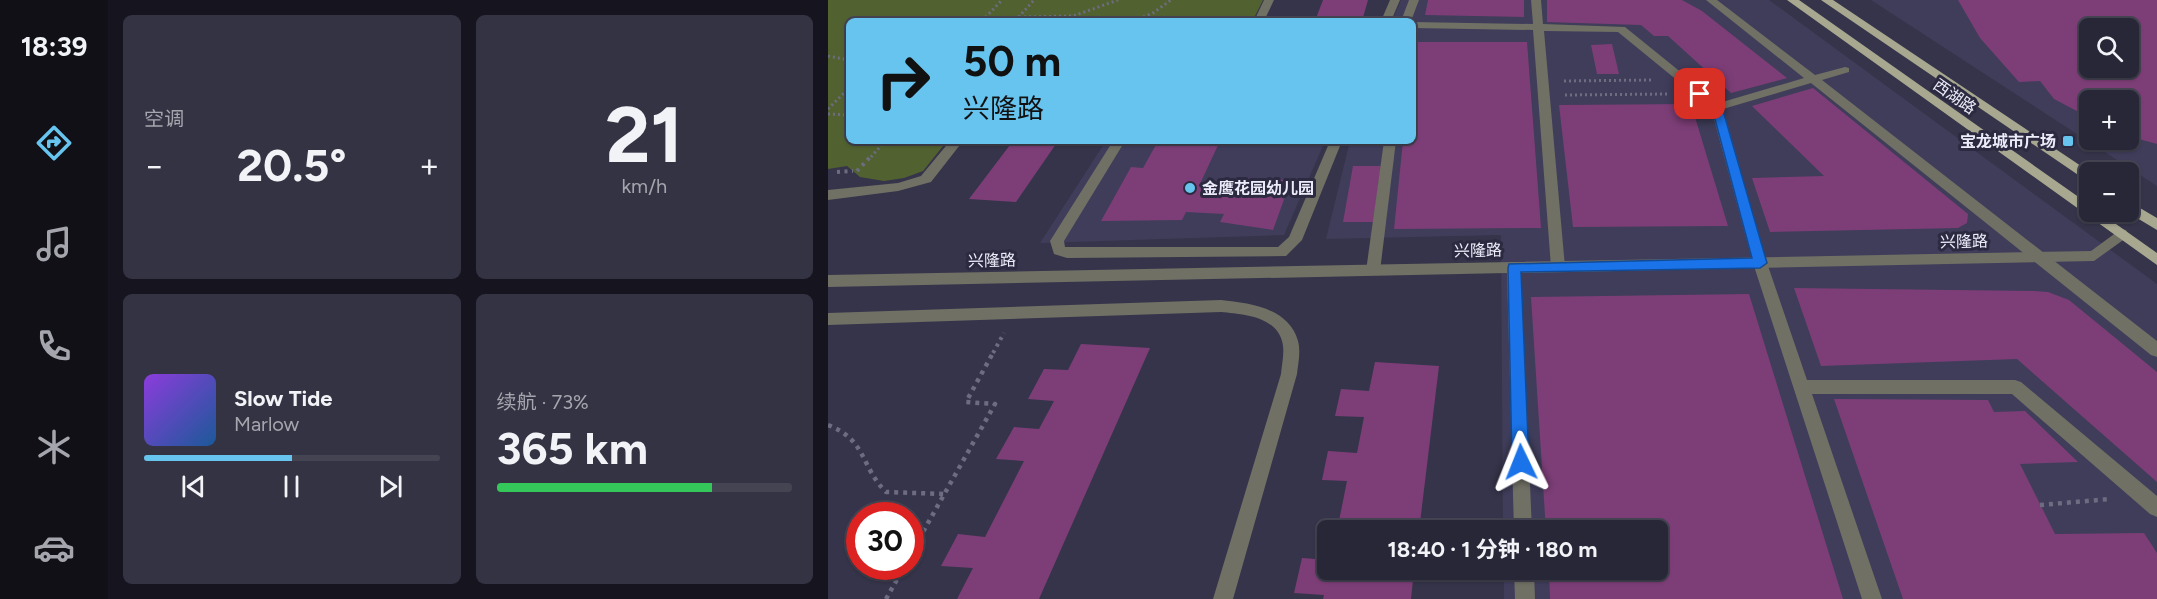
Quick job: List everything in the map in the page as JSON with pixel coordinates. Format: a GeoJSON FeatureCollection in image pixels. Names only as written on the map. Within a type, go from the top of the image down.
{"type":"FeatureCollection","features":[{"type":"Feature","properties":{"kind":"main road","name":"西湖路"},"geometry":{"type":"LineString","coordinates":[[1792,0],[2157,260]]}},
{"type":"Feature","properties":{"kind":"main road","name":"西湖路"},"geometry":{"type":"LineString","coordinates":[[1826,0],[2079,172]]}},
{"type":"Feature","properties":{"kind":"main road"},"geometry":{"type":"LineString","coordinates":[[2139,213],[2157,225]]}},
{"type":"Feature","properties":{"kind":"street"},"geometry":{"type":"LineString","coordinates":[[1260,18],[1269,0]]}},
{"type":"Feature","properties":{"kind":"street"},"geometry":{"type":"LineString","coordinates":[[1387,18],[1395,0]]}},
{"type":"Feature","properties":{"kind":"street"},"geometry":{"type":"LineString","coordinates":[[1407,18],[1414,0]]}},
{"type":"Feature","properties":{"kind":"street"},"geometry":{"type":"LineString","coordinates":[[1536,0],[1558,267]]}},
{"type":"Feature","properties":{"kind":"street"},"geometry":{"type":"LineString","coordinates":[[1711,0],[2042,257],[2157,350]]}},
{"type":"Feature","properties":{"kind":"street"},"geometry":{"type":"LineString","coordinates":[[1416,26],[1621,29],[1717,107],[1760,263],[1872,599]]}},
{"type":"Feature","properties":{"kind":"street"},"geometry":{"type":"LineString","coordinates":[[1717,107],[1845,70]]}},
{"type":"Feature","properties":{"kind":"street"},"geometry":{"type":"LineString","coordinates":[[828,195],[898,187],[926,179],[955,144]]}},
{"type":"Feature","properties":{"kind":"street"},"geometry":{"type":"LineString","coordinates":[[1117,144],[1057,241],[1059,250],[1067,253],[1281,252],[1294,240],[1335,144]]}},
{"type":"Feature","properties":{"kind":"street"},"geometry":{"type":"LineString","coordinates":[[1373,270],[1390,144]]}},
{"type":"Feature","properties":{"kind":"street","name":"兴隆路"},"geometry":{"type":"LineString","coordinates":[[828,281],[2094,256],[2121,234]]}},
{"type":"Feature","properties":{"kind":"street"},"geometry":{"type":"LineString","coordinates":[[1514,268],[1523,520]]}},
{"type":"Feature","properties":{"kind":"street"},"geometry":{"type":"LineString","coordinates":[[828,319],[1221,306],[1248,308],[1262,312],[1285,331],[1290,342],[1289,374],[1222,599]]}},
{"type":"Feature","properties":{"kind":"street"},"geometry":{"type":"LineString","coordinates":[[1801,387],[2015,387],[2157,508]]}},
{"type":"Feature","properties":{"kind":"street"},"geometry":{"type":"LineString","coordinates":[[1524,580],[1525,599]]}},
{"type":"Feature","properties":{"kind":"path"},"geometry":{"type":"LineString","coordinates":[[985,18],[1002,0]]}},
{"type":"Feature","properties":{"kind":"path"},"geometry":{"type":"LineString","coordinates":[[1019,17],[1034,0]]}},
{"type":"Feature","properties":{"kind":"path"},"geometry":{"type":"LineString","coordinates":[[1019,17],[1073,16],[1118,0]]}},
{"type":"Feature","properties":{"kind":"path"},"geometry":{"type":"LineString","coordinates":[[1141,18],[1171,0]]}},
{"type":"Feature","properties":{"kind":"path"},"geometry":{"type":"LineString","coordinates":[[828,56],[846,59]]}},
{"type":"Feature","properties":{"kind":"path"},"geometry":{"type":"LineString","coordinates":[[1542,81],[1682,79]]}},
{"type":"Feature","properties":{"kind":"path"},"geometry":{"type":"LineString","coordinates":[[828,109],[846,91]]}},
{"type":"Feature","properties":{"kind":"path"},"geometry":{"type":"LineString","coordinates":[[1544,95],[1700,94]]}},
{"type":"Feature","properties":{"kind":"path"},"geometry":{"type":"LineString","coordinates":[[828,114],[846,115]]}},
{"type":"Feature","properties":{"kind":"path"},"geometry":{"type":"LineString","coordinates":[[856,172],[882,144]]}},
{"type":"Feature","properties":{"kind":"path"},"geometry":{"type":"LineString","coordinates":[[924,530],[995,404],[966,402],[1016,313]]}},
{"type":"Feature","properties":{"kind":"path"},"geometry":{"type":"LineString","coordinates":[[828,425],[852,435],[860,447],[869,474],[886,492],[944,494]]}},
{"type":"Feature","properties":{"kind":"path"},"geometry":{"type":"LineString","coordinates":[[2040,505],[2103,501],[2136,490]]}},
{"type":"Feature","properties":{"kind":"path"},"geometry":{"type":"LineString","coordinates":[[886,599],[897,580]]}},
{"type":"Feature","properties":{"kind":"shaded area"},"geometry":{"type":"Polygon","coordinates":[[[1401,0],[1769,0],[2157,284],[2157,599],[1504,599],[1504,580],[1668,580],[1668,520],[1503,520],[1501,235],[1326,239],[1349,144],[1416,144],[1416,18],[1393,18],[1401,0]]]}},
{"type":"Feature","properties":{"kind":"shaded area","name":"宝龙城市广场"},"geometry":{"type":"Polygon","coordinates":[[[1871,0],[2157,0],[2157,186],[2139,174],[2139,162],[2120,162],[2102,150],[2139,150],[2139,90],[2079,90],[2079,135],[1871,0]]]}},
{"type":"Feature","properties":{"kind":"shaded area","name":"金鹰花园幼儿园"},"geometry":{"type":"Polygon","coordinates":[[[1104,144],[1324,144],[1284,235],[1040,243],[1104,144]]]}},
{"type":"Feature","properties":{"kind":"green space"},"geometry":{"type":"Polygon","coordinates":[[[828,0],[1263,0],[1254,18],[846,18],[846,144],[945,144],[923,171],[904,178],[884,181],[860,177],[847,166],[828,169],[828,0]]]}},
{"type":"Feature","properties":{"kind":"building"},"geometry":{"type":"Polygon","coordinates":[[[1323,0],[1368,0],[1363,18],[1316,18],[1323,0]]]}},
{"type":"Feature","properties":{"kind":"building"},"geometry":{"type":"Polygon","coordinates":[[[1428,0],[1524,0],[1524,17],[1425,15],[1428,0]]]}},
{"type":"Feature","properties":{"kind":"building"},"geometry":{"type":"Polygon","coordinates":[[[1547,0],[1682,0],[1702,11],[1787,78],[1731,93],[1668,36],[1654,36],[1641,25],[1547,22],[1547,0]]]}},
{"type":"Feature","properties":{"kind":"building"},"geometry":{"type":"Polygon","coordinates":[[[1958,0],[2157,0],[2157,144],[2139,139],[2139,90],[2079,90],[2079,112],[2054,99],[2040,81],[2019,82],[1980,38],[1958,0]]]}},
{"type":"Feature","properties":{"kind":"building"},"geometry":{"type":"Polygon","coordinates":[[[1416,42],[1527,42],[1541,228],[1394,229],[1403,144],[1416,144],[1416,42]]]}},
{"type":"Feature","properties":{"kind":"building"},"geometry":{"type":"Polygon","coordinates":[[[1612,44],[1619,74],[1597,74],[1591,45],[1612,44]]]}},
{"type":"Feature","properties":{"kind":"building"},"geometry":{"type":"Polygon","coordinates":[[[1813,88],[1968,214],[1967,223],[1958,228],[1770,232],[1752,178],[1824,176],[1752,106],[1813,88]]]}},
{"type":"Feature","properties":{"kind":"building"},"geometry":{"type":"Polygon","coordinates":[[[1691,104],[1728,226],[1573,227],[1559,105],[1691,104]]]}},
{"type":"Feature","properties":{"kind":"building"},"geometry":{"type":"Polygon","coordinates":[[[1011,144],[1056,144],[1016,202],[969,199],[1011,144]]]}},
{"type":"Feature","properties":{"kind":"building"},"geometry":{"type":"Polygon","coordinates":[[[1156,144],[1219,144],[1199,186],[1235,187],[1240,178],[1291,180],[1273,230],[1220,222],[1224,214],[1186,212],[1182,220],[1101,221],[1131,167],[1143,168],[1156,144]]]}},
{"type":"Feature","properties":{"kind":"building"},"geometry":{"type":"Polygon","coordinates":[[[1353,166],[1381,166],[1373,222],[1343,222],[1353,166]]]}},
{"type":"Feature","properties":{"kind":"building"},"geometry":{"type":"Polygon","coordinates":[[[1794,288],[2034,291],[2048,292],[2069,300],[2157,372],[2157,482],[2017,359],[1821,366],[1794,288]]]}},
{"type":"Feature","properties":{"kind":"building"},"geometry":{"type":"Polygon","coordinates":[[[1749,294],[1843,599],[1550,599],[1549,580],[1668,580],[1668,520],[1545,520],[1531,297],[1749,294]]]}},
{"type":"Feature","properties":{"kind":"building"},"geometry":{"type":"Polygon","coordinates":[[[1081,344],[1150,348],[1039,599],[957,599],[973,568],[941,566],[958,534],[985,537],[1024,461],[996,459],[1014,427],[1039,429],[1054,401],[1028,399],[1044,369],[1068,370],[1081,344]]]}},
{"type":"Feature","properties":{"kind":"building"},"geometry":{"type":"Polygon","coordinates":[[[1375,362],[1439,366],[1420,520],[1339,520],[1347,481],[1322,480],[1328,451],[1357,453],[1364,417],[1335,416],[1341,389],[1369,391],[1375,362]]]}},
{"type":"Feature","properties":{"kind":"building"},"geometry":{"type":"Polygon","coordinates":[[[1834,399],[1988,400],[1994,412],[2025,411],[2078,462],[2020,464],[2055,534],[2144,533],[2157,553],[2157,599],[1903,599],[1834,399]]]}},
{"type":"Feature","properties":{"kind":"building"},"geometry":{"type":"Polygon","coordinates":[[[1302,558],[1317,559],[1317,580],[1413,580],[1411,599],[1323,599],[1324,595],[1294,593],[1302,558]]]}},
{"type":"Feature","properties":{"kind":"place","name":"宝龙城市广场"},"geometry":{"type":"Point","coordinates":[2068,141]}},
{"type":"Feature","properties":{"kind":"place","name":"金鹰花园幼儿园"},"geometry":{"type":"Point","coordinates":[1190,188]}},
{"type":"Feature","properties":{"kind":"route"},"geometry":{"type":"LineString","coordinates":[[1521,462],[1514,268],[1760,263],[1717,107],[1700,94]]}}]}
